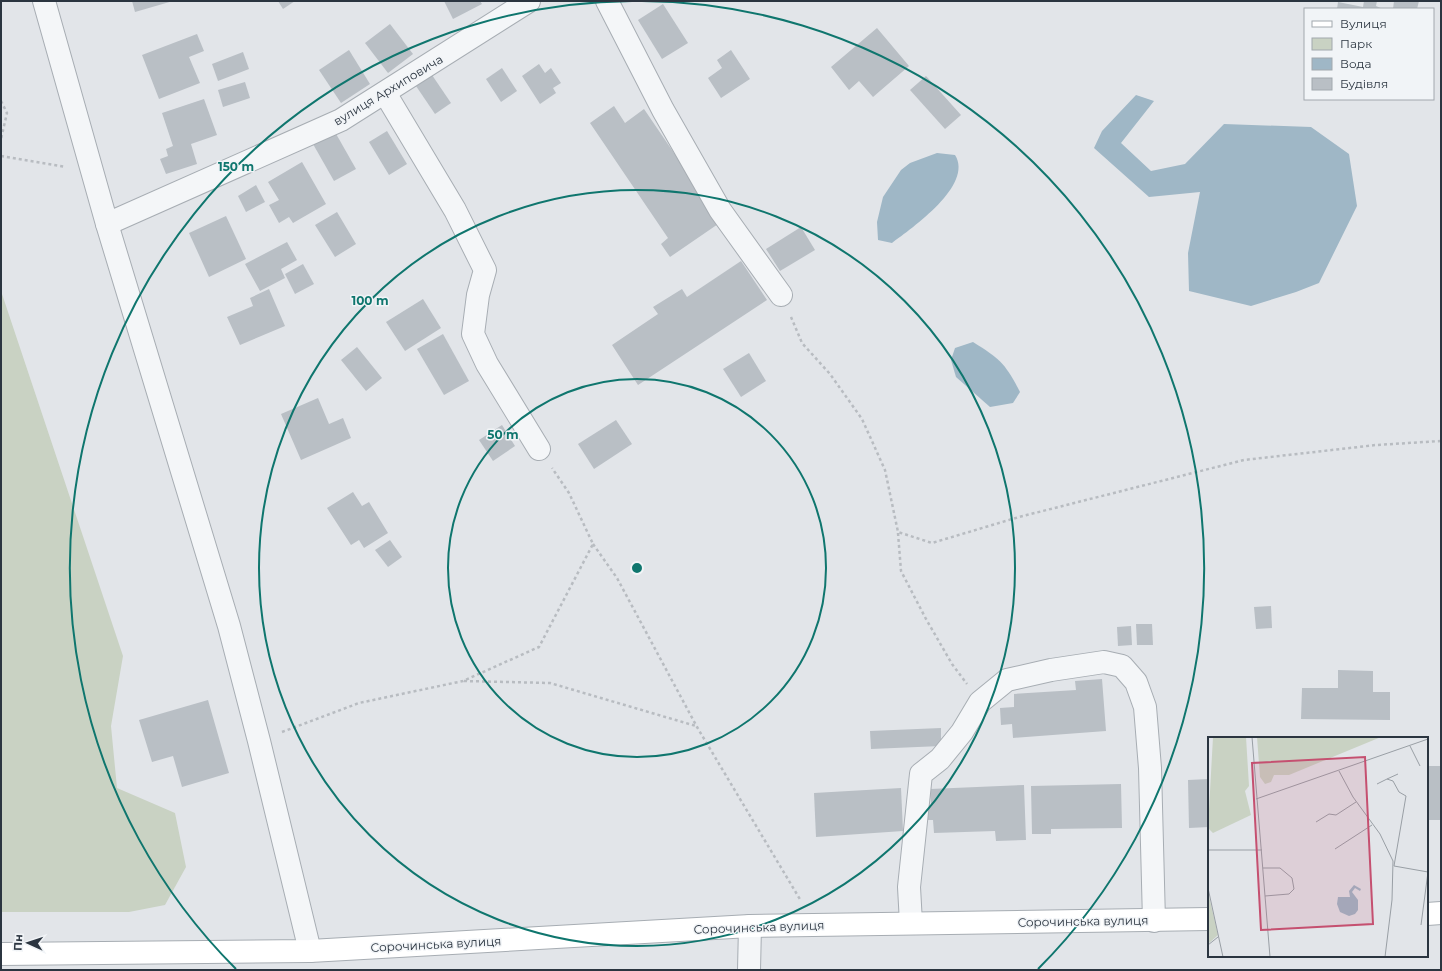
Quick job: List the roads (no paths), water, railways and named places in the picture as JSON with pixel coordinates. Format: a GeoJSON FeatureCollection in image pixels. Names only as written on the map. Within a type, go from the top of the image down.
{"type":"FeatureCollection","features":[{"type":"Feature","properties":{"kind":"main road"},"geometry":{"type":"LineString","coordinates":[[1428,914],[1441,913]]}},
{"type":"Feature","properties":{"kind":"main road","name":"Сорочинська вулиця"},"geometry":{"type":"LineString","coordinates":[[1,954],[310,951],[750,926],[1208,920]]}},
{"type":"Feature","properties":{"kind":"street"},"geometry":{"type":"LineString","coordinates":[[44,1],[107,224],[229,626],[259,741],[310,951]]}},
{"type":"Feature","properties":{"kind":"street","name":"вулиця Архиповича"},"geometry":{"type":"LineString","coordinates":[[107,224],[342,120],[529,1]]}},
{"type":"Feature","properties":{"kind":"street"},"geometry":{"type":"LineString","coordinates":[[607,1],[663,110],[720,210],[781,295]]}},
{"type":"Feature","properties":{"kind":"street"},"geometry":{"type":"LineString","coordinates":[[385,93],[455,210],[485,270],[478,295],[473,334],[487,364],[540,449]]}},
{"type":"Feature","properties":{"kind":"street"},"geometry":{"type":"LineString","coordinates":[[911,923],[909,887],[921,774],[940,759],[962,732],[980,702],[1007,680],[1051,670],[1104,662],[1122,666],[1136,682],[1145,707],[1150,768],[1154,921]]}},
{"type":"Feature","properties":{"kind":"street"},"geometry":{"type":"LineString","coordinates":[[749,970],[750,926]]}},
{"type":"Feature","properties":{"kind":"water"},"geometry":{"type":"Polygon","coordinates":[[[1136,95],[1154,101],[1121,143],[1151,171],[1185,164],[1224,124],[1311,127],[1349,154],[1357,206],[1319,283],[1251,306],[1189,291],[1188,253],[1200,192],[1149,197],[1094,148],[1102,131],[1136,95]]]}},
{"type":"Feature","properties":{"kind":"water"},"geometry":{"type":"Polygon","coordinates":[[[937,153],[955,155],[959,167],[956,179],[949,192],[926,216],[892,243],[878,240],[877,222],[883,197],[901,170],[910,163],[937,153]]]}},
{"type":"Feature","properties":{"kind":"water"},"geometry":{"type":"Polygon","coordinates":[[[973,342],[1001,362],[1010,374],[1020,392],[1013,403],[990,407],[956,377],[951,360],[955,348],[973,342]]]}}]}
